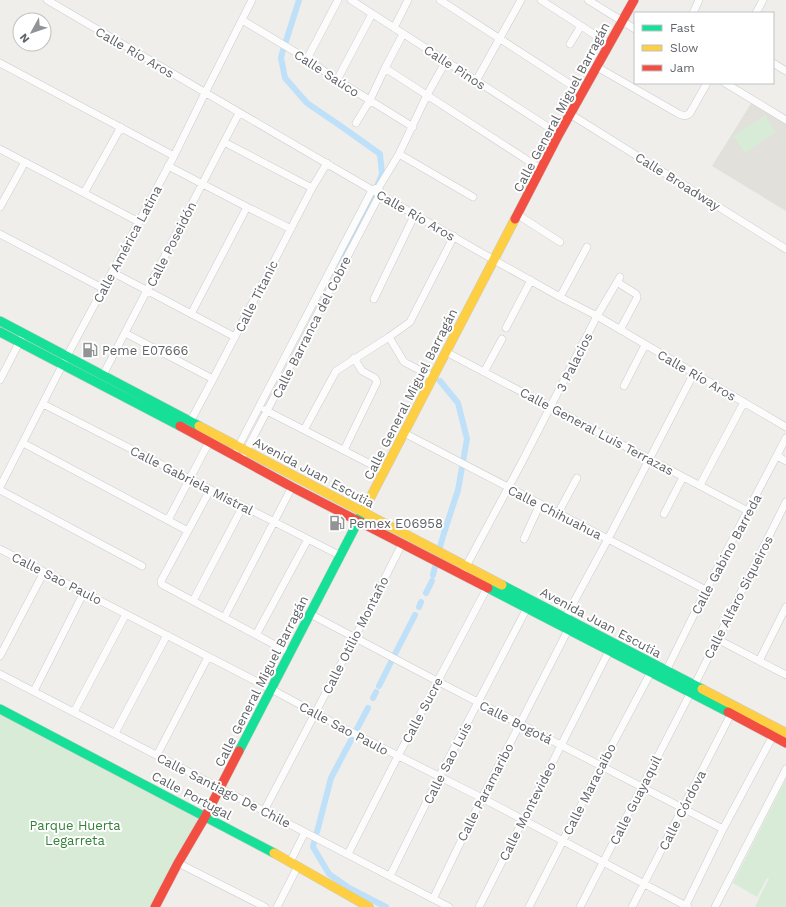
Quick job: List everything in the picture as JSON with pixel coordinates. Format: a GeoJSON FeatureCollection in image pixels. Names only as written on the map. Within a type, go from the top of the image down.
{"type":"FeatureCollection","features":[{"type":"Feature","properties":{"kind":"main road","name":"Calle General Miguel Barragán"},"geometry":{"type":"LineString","coordinates":[[158,906],[178,863],[205,817],[541,168],[634,0]]}},
{"type":"Feature","properties":{"kind":"main road","name":"Avenida Juan Escutia"},"geometry":{"type":"LineString","coordinates":[[0,321],[24,333],[65,361],[454,566],[567,624],[666,671],[732,714],[775,732],[786,733]]}},
{"type":"Feature","properties":{"kind":"main road","name":"Avenida Juan Escutia"},"geometry":{"type":"LineString","coordinates":[[0,332],[19,342],[103,375],[188,426],[209,442],[240,453],[292,487],[361,517],[402,544],[434,555]]}},
{"type":"Feature","properties":{"kind":"main road","name":"Avenida Juan Escutia"},"geometry":{"type":"LineString","coordinates":[[464,571],[487,588],[528,608],[567,624],[609,651],[651,672],[692,688],[775,732],[786,743]]}},
{"type":"Feature","properties":{"kind":"main road","name":"Calle Portugal"},"geometry":{"type":"LineString","coordinates":[[0,709],[294,864],[369,907]]}},
{"type":"Feature","properties":{"kind":"street","name":"Calle Río Aros"},"geometry":{"type":"LineString","coordinates":[[47,0],[239,113],[377,190],[494,260],[597,316],[786,427]]}},
{"type":"Feature","properties":{"kind":"street","name":"Calle América Latina"},"geometry":{"type":"LineString","coordinates":[[0,489],[65,361],[174,156],[252,0]]}},
{"type":"Feature","properties":{"kind":"street"},"geometry":{"type":"LineString","coordinates":[[307,59],[338,0]]}},
{"type":"Feature","properties":{"kind":"street","name":"Calle Pinos"},"geometry":{"type":"LineString","coordinates":[[350,0],[559,134]]}},
{"type":"Feature","properties":{"kind":"street"},"geometry":{"type":"LineString","coordinates":[[394,28],[408,0]]}},
{"type":"Feature","properties":{"kind":"street"},"geometry":{"type":"LineString","coordinates":[[440,0],[582,92]]}},
{"type":"Feature","properties":{"kind":"street"},"geometry":{"type":"LineString","coordinates":[[476,81],[520,0]]}},
{"type":"Feature","properties":{"kind":"street"},"geometry":{"type":"LineString","coordinates":[[541,0],[609,44]]}},
{"type":"Feature","properties":{"kind":"street"},"geometry":{"type":"LineString","coordinates":[[588,0],[634,28]]}},
{"type":"Feature","properties":{"kind":"street"},"geometry":{"type":"LineString","coordinates":[[693,12],[699,0]]}},
{"type":"Feature","properties":{"kind":"street"},"geometry":{"type":"LineString","coordinates":[[757,12],[763,0]]}},
{"type":"Feature","properties":{"kind":"street"},"geometry":{"type":"LineString","coordinates":[[337,80],[372,14]]}},
{"type":"Feature","properties":{"kind":"street","name":"Calle Saúco"},"geometry":{"type":"LineString","coordinates":[[242,20],[307,59],[337,80],[413,127]]}},
{"type":"Feature","properties":{"kind":"street"},"geometry":{"type":"LineString","coordinates":[[570,44],[581,26]]}},
{"type":"Feature","properties":{"kind":"street"},"geometry":{"type":"LineString","coordinates":[[356,123],[370,100],[403,34]]}},
{"type":"Feature","properties":{"kind":"street"},"geometry":{"type":"LineString","coordinates":[[377,190],[399,154],[446,61]]}},
{"type":"Feature","properties":{"kind":"street"},"geometry":{"type":"LineString","coordinates":[[0,63],[174,156]]}},
{"type":"Feature","properties":{"kind":"street"},"geometry":{"type":"LineString","coordinates":[[774,64],[786,71]]}},
{"type":"Feature","properties":{"kind":"street"},"geometry":{"type":"LineString","coordinates":[[597,67],[678,114],[686,116],[690,113],[705,84]]}},
{"type":"Feature","properties":{"kind":"street"},"geometry":{"type":"LineString","coordinates":[[385,68],[541,168]]}},
{"type":"Feature","properties":{"kind":"street"},"geometry":{"type":"LineString","coordinates":[[727,84],[786,120]]}},
{"type":"Feature","properties":{"kind":"street","name":"Calle Poseidón"},"geometry":{"type":"LineString","coordinates":[[103,375],[239,113]]}},
{"type":"Feature","properties":{"kind":"street","name":"Calle Broadway"},"geometry":{"type":"LineString","coordinates":[[570,114],[786,249]]}},
{"type":"Feature","properties":{"kind":"street"},"geometry":{"type":"LineString","coordinates":[[84,193],[120,127]]}},
{"type":"Feature","properties":{"kind":"street"},"geometry":{"type":"LineString","coordinates":[[224,142],[312,188]]}},
{"type":"Feature","properties":{"kind":"street"},"geometry":{"type":"LineString","coordinates":[[0,149],[139,222]]}},
{"type":"Feature","properties":{"kind":"street"},"geometry":{"type":"LineString","coordinates":[[399,154],[473,197]]}},
{"type":"Feature","properties":{"kind":"street"},"geometry":{"type":"LineString","coordinates":[[0,207],[25,162]]}},
{"type":"Feature","properties":{"kind":"street","name":"Calle Titanic"},"geometry":{"type":"LineString","coordinates":[[188,426],[312,188],[327,163]]}},
{"type":"Feature","properties":{"kind":"street"},"geometry":{"type":"LineString","coordinates":[[168,166],[291,229]]}},
{"type":"Feature","properties":{"kind":"street","name":"Calle Barranca del Cobre"},"geometry":{"type":"LineString","coordinates":[[240,453],[259,407],[298,331],[329,272],[377,190]]}},
{"type":"Feature","properties":{"kind":"street","name":"Calle Barranca del Cobre"},"geometry":{"type":"LineString","coordinates":[[240,453],[268,411],[337,276],[377,190]]}},
{"type":"Feature","properties":{"kind":"street"},"geometry":{"type":"LineString","coordinates":[[192,314],[247,207]]}},
{"type":"Feature","properties":{"kind":"street"},"geometry":{"type":"LineString","coordinates":[[374,299],[415,214]]}},
{"type":"Feature","properties":{"kind":"street"},"geometry":{"type":"LineString","coordinates":[[518,215],[560,242]]}},
{"type":"Feature","properties":{"kind":"street"},"geometry":{"type":"LineString","coordinates":[[0,234],[104,289]]}},
{"type":"Feature","properties":{"kind":"street"},"geometry":{"type":"LineString","coordinates":[[304,430],[334,372],[410,322],[454,236]]}},
{"type":"Feature","properties":{"kind":"street"},"geometry":{"type":"LineString","coordinates":[[560,297],[587,247]]}},
{"type":"Feature","properties":{"kind":"street"},"geometry":{"type":"LineString","coordinates":[[112,272],[235,337]]}},
{"type":"Feature","properties":{"kind":"street"},"geometry":{"type":"LineString","coordinates":[[329,272],[337,276]]}},
{"type":"Feature","properties":{"kind":"street"},"geometry":{"type":"LineString","coordinates":[[506,328],[531,280]]}},
{"type":"Feature","properties":{"kind":"street","name":"3 Palacios"},"geometry":{"type":"LineString","coordinates":[[464,571],[509,488],[597,316],[618,280],[637,296],[620,330]]}},
{"type":"Feature","properties":{"kind":"street"},"geometry":{"type":"LineString","coordinates":[[298,331],[307,335]]}},
{"type":"Feature","properties":{"kind":"street"},"geometry":{"type":"LineString","coordinates":[[0,380],[24,333]]}},
{"type":"Feature","properties":{"kind":"street"},"geometry":{"type":"LineString","coordinates":[[125,333],[213,379]]}},
{"type":"Feature","properties":{"kind":"street"},"geometry":{"type":"LineString","coordinates":[[389,337],[404,362],[433,377]]}},
{"type":"Feature","properties":{"kind":"street"},"geometry":{"type":"LineString","coordinates":[[484,372],[502,339]]}},
{"type":"Feature","properties":{"kind":"street"},"geometry":{"type":"LineString","coordinates":[[624,386],[646,345]]}},
{"type":"Feature","properties":{"kind":"street","name":"Calle General Luis Terrazas"},"geometry":{"type":"LineString","coordinates":[[446,352],[748,511]]}},
{"type":"Feature","properties":{"kind":"street"},"geometry":{"type":"LineString","coordinates":[[344,450],[377,382],[375,378],[362,371],[354,358]]}},
{"type":"Feature","properties":{"kind":"street","name":"Calle Paramaribo"},"geometry":{"type":"LineString","coordinates":[[432,899],[519,724],[608,539],[694,373]]}},
{"type":"Feature","properties":{"kind":"street"},"geometry":{"type":"LineString","coordinates":[[700,486],[744,402]]}},
{"type":"Feature","properties":{"kind":"street","name":"Calle Gabriela Mistral"},"geometry":{"type":"LineString","coordinates":[[43,404],[341,556]]}},
{"type":"Feature","properties":{"kind":"street"},"geometry":{"type":"LineString","coordinates":[[259,407],[384,471]]}},
{"type":"Feature","properties":{"kind":"street","name":"Calle Chihuahua"},"geometry":{"type":"LineString","coordinates":[[404,433],[706,590]]}},
{"type":"Feature","properties":{"kind":"street","name":"Calle Gabino Barreda"},"geometry":{"type":"LineString","coordinates":[[666,671],[706,590],[786,438]]}},
{"type":"Feature","properties":{"kind":"street"},"geometry":{"type":"LineString","coordinates":[[168,520],[209,442]]}},
{"type":"Feature","properties":{"kind":"street"},"geometry":{"type":"LineString","coordinates":[[23,443],[188,531]]}},
{"type":"Feature","properties":{"kind":"street"},"geometry":{"type":"LineString","coordinates":[[777,456],[786,461]]}},
{"type":"Feature","properties":{"kind":"street"},"geometry":{"type":"LineString","coordinates":[[664,514],[683,477]]}},
{"type":"Feature","properties":{"kind":"street"},"geometry":{"type":"LineString","coordinates":[[558,513],[577,478]]}},
{"type":"Feature","properties":{"kind":"street"},"geometry":{"type":"LineString","coordinates":[[224,618],[292,487]]}},
{"type":"Feature","properties":{"kind":"street"},"geometry":{"type":"LineString","coordinates":[[0,489],[142,566]]}},
{"type":"Feature","properties":{"kind":"street"},"geometry":{"type":"LineString","coordinates":[[210,490],[161,583],[290,653]]}},
{"type":"Feature","properties":{"kind":"street","name":"Calle Alfaro Siqueiros"},"geometry":{"type":"LineString","coordinates":[[692,688],[786,502]]}},
{"type":"Feature","properties":{"kind":"street"},"geometry":{"type":"LineString","coordinates":[[524,539],[540,504]]}},
{"type":"Feature","properties":{"kind":"street"},"geometry":{"type":"LineString","coordinates":[[193,601],[243,506]]}},
{"type":"Feature","properties":{"kind":"street"},"geometry":{"type":"LineString","coordinates":[[256,635],[308,539]]}},
{"type":"Feature","properties":{"kind":"street","name":"Calle Otilio Montaño"},"geometry":{"type":"LineString","coordinates":[[264,811],[402,544]]}},
{"type":"Feature","properties":{"kind":"street","name":"Calle Sao Paulo"},"geometry":{"type":"LineString","coordinates":[[1,552],[84,592],[208,656],[345,729],[482,798],[604,862],[686,907]]}},
{"type":"Feature","properties":{"kind":"street"},"geometry":{"type":"LineString","coordinates":[[0,656],[44,572]]}},
{"type":"Feature","properties":{"kind":"street","name":"Calle Sucre"},"geometry":{"type":"LineString","coordinates":[[348,854],[437,681],[487,588]]}},
{"type":"Feature","properties":{"kind":"street"},"geometry":{"type":"LineString","coordinates":[[34,691],[84,592]]}},
{"type":"Feature","properties":{"kind":"street"},"geometry":{"type":"LineString","coordinates":[[759,661],[786,607]]}},
{"type":"Feature","properties":{"kind":"street","name":"Calle Sao Luis"},"geometry":{"type":"LineString","coordinates":[[390,876],[439,777],[528,608]]}},
{"type":"Feature","properties":{"kind":"street"},"geometry":{"type":"LineString","coordinates":[[74,712],[126,614]]}},
{"type":"Feature","properties":{"kind":"street","name":"Calle Bogotá"},"geometry":{"type":"LineString","coordinates":[[310,614],[723,829]]}},
{"type":"Feature","properties":{"kind":"street"},"geometry":{"type":"LineString","coordinates":[[115,733],[167,635]]}},
{"type":"Feature","properties":{"kind":"street"},"geometry":{"type":"LineString","coordinates":[[717,639],[786,675]]}},
{"type":"Feature","properties":{"kind":"street","name":"Calle Montevideo"},"geometry":{"type":"LineString","coordinates":[[479,907],[609,651]]}},
{"type":"Feature","properties":{"kind":"street"},"geometry":{"type":"LineString","coordinates":[[157,755],[208,656]]}},
{"type":"Feature","properties":{"kind":"street","name":"Calle Maracaibo"},"geometry":{"type":"LineString","coordinates":[[530,907],[562,841],[651,672]]}},
{"type":"Feature","properties":{"kind":"street","name":"Calle Santiago De Chile"},"geometry":{"type":"LineString","coordinates":[[0,674],[449,907]]}},
{"type":"Feature","properties":{"kind":"street","name":"Calle Guayaquil"},"geometry":{"type":"LineString","coordinates":[[580,907],[692,688]]}},
{"type":"Feature","properties":{"kind":"street","name":"Calle Córdova"},"geometry":{"type":"LineString","coordinates":[[632,907],[732,714]]}},
{"type":"Feature","properties":{"kind":"street"},"geometry":{"type":"LineString","coordinates":[[686,907],[723,829],[775,732]]}},
{"type":"Feature","properties":{"kind":"street"},"geometry":{"type":"LineString","coordinates":[[715,907],[786,769]]}},
{"type":"Feature","properties":{"kind":"street"},"geometry":{"type":"LineString","coordinates":[[277,907],[305,832]]}},
{"type":"Feature","properties":{"kind":"street"},"geometry":{"type":"LineString","coordinates":[[178,863],[265,907]]}},
{"type":"Feature","properties":{"kind":"shaded area"},"geometry":{"type":"Polygon","coordinates":[[[752,102],[786,123],[786,211],[712,166],[752,102]]]}},
{"type":"Feature","properties":{"kind":"green space"},"geometry":{"type":"Polygon","coordinates":[[[765,115],[776,132],[745,153],[733,136],[765,115]]]}},
{"type":"Feature","properties":{"kind":"green space","name":"Parque Huerta Legarreta"},"geometry":{"type":"Polygon","coordinates":[[[0,709],[205,817],[155,907],[0,907],[0,709]]]}},
{"type":"Feature","properties":{"kind":"green space"},"geometry":{"type":"Polygon","coordinates":[[[786,779],[786,907],[755,907],[769,878],[767,878],[757,897],[733,883],[786,779]]]}},
{"type":"Feature","properties":{"kind":"waterway"},"geometry":{"type":"LineString","coordinates":[[286,41],[299,0]]}},
{"type":"Feature","properties":{"kind":"waterway"},"geometry":{"type":"LineString","coordinates":[[283,50],[281,58],[285,78],[307,103],[380,154],[382,174],[378,184]]}},
{"type":"Feature","properties":{"kind":"waterway"},"geometry":{"type":"LineString","coordinates":[[340,264],[339,263],[375,192]]}},
{"type":"Feature","properties":{"kind":"waterway"},"geometry":{"type":"LineString","coordinates":[[440,381],[458,403],[467,439],[458,490],[440,547]]}},
{"type":"Feature","properties":{"kind":"waterway"},"geometry":{"type":"LineString","coordinates":[[433,575],[435,567]]}},
{"type":"Feature","properties":{"kind":"waterway"},"geometry":{"type":"LineString","coordinates":[[426,593],[432,581]]}},
{"type":"Feature","properties":{"kind":"waterway"},"geometry":{"type":"LineString","coordinates":[[419,607],[421,602]]}},
{"type":"Feature","properties":{"kind":"waterway"},"geometry":{"type":"LineString","coordinates":[[395,654],[415,615]]}},
{"type":"Feature","properties":{"kind":"waterway"},"geometry":{"type":"LineString","coordinates":[[379,686],[391,662]]}},
{"type":"Feature","properties":{"kind":"waterway"},"geometry":{"type":"LineString","coordinates":[[373,698],[376,692]]}},
{"type":"Feature","properties":{"kind":"waterway"},"geometry":{"type":"LineString","coordinates":[[317,832],[331,778],[368,708]]}},
{"type":"Feature","properties":{"kind":"waterway"},"geometry":{"type":"LineString","coordinates":[[314,842],[313,847],[329,874],[349,888],[386,907]]}},
{"type":"Feature","properties":{"kind":"traffic: fast"},"geometry":{"type":"LineString","coordinates":[[0,321],[199,426]]}},
{"type":"Feature","properties":{"kind":"traffic: fast"},"geometry":{"type":"LineString","coordinates":[[0,332],[180,426]]}},
{"type":"Feature","properties":{"kind":"traffic: fast"},"geometry":{"type":"LineString","coordinates":[[239,751],[366,506]]}},
{"type":"Feature","properties":{"kind":"traffic: fast"},"geometry":{"type":"LineString","coordinates":[[502,585],[702,689]]}},
{"type":"Feature","properties":{"kind":"traffic: fast"},"geometry":{"type":"LineString","coordinates":[[488,588],[728,712]]}},
{"type":"Feature","properties":{"kind":"traffic: fast"},"geometry":{"type":"LineString","coordinates":[[0,709],[274,853]]}},
{"type":"Feature","properties":{"kind":"traffic: slow"},"geometry":{"type":"LineString","coordinates":[[366,506],[515,219]]}},
{"type":"Feature","properties":{"kind":"traffic: slow"},"geometry":{"type":"LineString","coordinates":[[199,426],[502,585]]}},
{"type":"Feature","properties":{"kind":"traffic: slow"},"geometry":{"type":"LineString","coordinates":[[702,689],[786,733]]}},
{"type":"Feature","properties":{"kind":"traffic: slow"},"geometry":{"type":"LineString","coordinates":[[274,853],[369,907]]}},
{"type":"Feature","properties":{"kind":"traffic: jam"},"geometry":{"type":"LineString","coordinates":[[515,219],[559,134],[634,0]]}},
{"type":"Feature","properties":{"kind":"traffic: jam"},"geometry":{"type":"LineString","coordinates":[[180,426],[292,487],[488,588]]}},
{"type":"Feature","properties":{"kind":"traffic: jam"},"geometry":{"type":"LineString","coordinates":[[728,712],[786,743]]}},
{"type":"Feature","properties":{"kind":"traffic: jam"},"geometry":{"type":"LineString","coordinates":[[155,907],[178,863],[205,817],[239,751]]}},
{"type":"Feature","properties":{"kind":"place","name":"Peme E07666"},"geometry":{"type":"Point","coordinates":[90,350]}},
{"type":"Feature","properties":{"kind":"place","name":"Pemex E06958"},"geometry":{"type":"Point","coordinates":[337,523]}}]}
